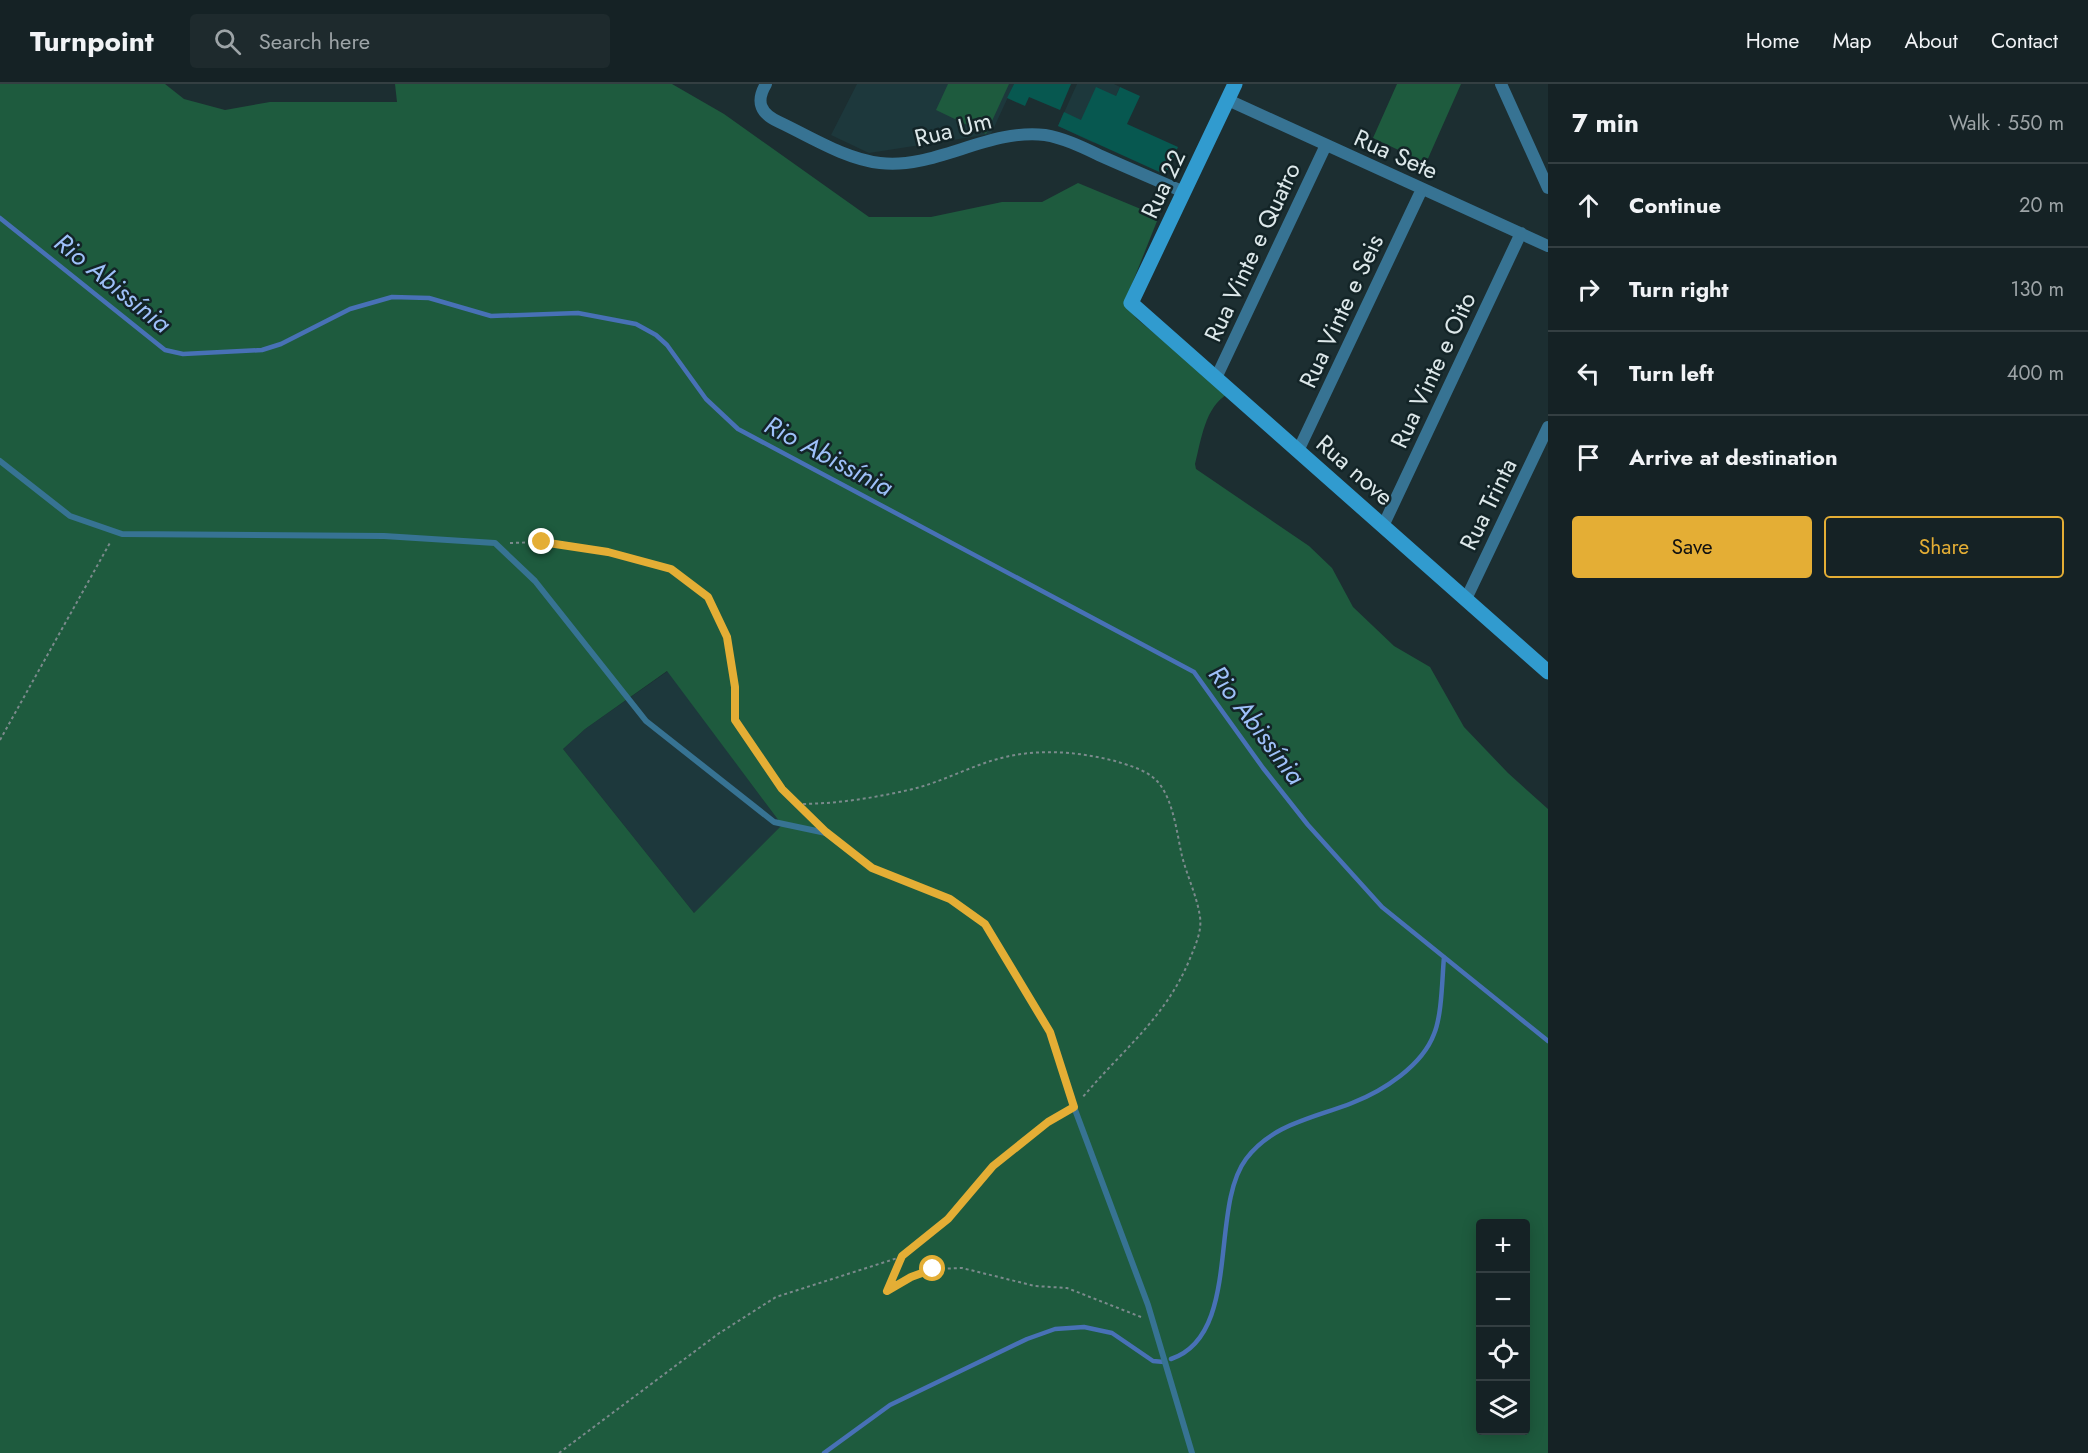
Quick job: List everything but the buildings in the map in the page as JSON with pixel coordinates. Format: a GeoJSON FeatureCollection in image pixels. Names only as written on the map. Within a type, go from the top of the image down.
{"type":"FeatureCollection","features":[{"type":"Feature","properties":{"kind":"street","name":"Rua Um"},"geometry":{"type":"LineString","coordinates":[[766,84],[759,95],[760,106],[771,118],[856,157],[881,163],[904,163],[1006,136],[1046,135],[1079,146],[1184,192]]}},
{"type":"Feature","properties":{"kind":"street","name":"Rua 22"},"geometry":{"type":"LineString","coordinates":[[1131,303],[1235,84]]}},
{"type":"Feature","properties":{"kind":"street"},"geometry":{"type":"LineString","coordinates":[[1501,84],[1548,188]]}},
{"type":"Feature","properties":{"kind":"street","name":"Rua Sete"},"geometry":{"type":"LineString","coordinates":[[1227,100],[1548,246]]}},
{"type":"Feature","properties":{"kind":"street","name":"Rua Vinte e Quatro"},"geometry":{"type":"LineString","coordinates":[[1216,378],[1326,145]]}},
{"type":"Feature","properties":{"kind":"street","name":"Rua Vinte e Seis"},"geometry":{"type":"LineString","coordinates":[[1298,451],[1422,189]]}},
{"type":"Feature","properties":{"kind":"street","name":"Rua Vinte e Oito"},"geometry":{"type":"LineString","coordinates":[[1384,524],[1521,233]]}},
{"type":"Feature","properties":{"kind":"street","name":"Rua nove"},"geometry":{"type":"LineString","coordinates":[[1131,303],[1384,524],[1548,672]]}},
{"type":"Feature","properties":{"kind":"street","name":"Rua Trinta"},"geometry":{"type":"LineString","coordinates":[[1466,599],[1548,427]]}},
{"type":"Feature","properties":{"kind":"lane"},"geometry":{"type":"LineString","coordinates":[[0,461],[70,516],[122,534],[384,536],[495,543],[535,581],[646,721],[774,822],[826,832],[872,868],[950,899],[985,924],[1050,1032],[1074,1107],[1153,1320],[1192,1453]]}},
{"type":"Feature","properties":{"kind":"path"},"geometry":{"type":"LineString","coordinates":[[0,740],[116,532]]}},
{"type":"Feature","properties":{"kind":"path"},"geometry":{"type":"LineString","coordinates":[[495,543],[542,542],[608,552],[671,569],[708,597],[727,637],[735,687],[735,720],[782,789],[826,832]]}},
{"type":"Feature","properties":{"kind":"path"},"geometry":{"type":"LineString","coordinates":[[559,1453],[718,1334],[776,1297],[902,1256],[948,1219],[993,1166],[1048,1122],[1074,1107],[1113,1062],[1146,1031],[1180,984],[1199,937],[1200,918],[1172,812],[1162,787],[1150,775],[1130,765],[1088,754],[1032,752],[995,760],[916,788],[881,796],[850,802],[797,804]]}},
{"type":"Feature","properties":{"kind":"path"},"geometry":{"type":"LineString","coordinates":[[902,1256],[886,1292],[911,1277],[933,1269],[962,1268],[1035,1286],[1067,1288],[1153,1320]]}},
{"type":"Feature","properties":{"kind":"shaded area"},"geometry":{"type":"Polygon","coordinates":[[[857,84],[1014,84],[991,134],[869,153],[831,135],[857,84]]]}},
{"type":"Feature","properties":{"kind":"shaded area"},"geometry":{"type":"Polygon","coordinates":[[[1077,84],[1114,84],[1120,87],[1094,143],[1058,126],[1077,84]]]}},
{"type":"Feature","properties":{"kind":"shaded area"},"geometry":{"type":"Polygon","coordinates":[[[668,671],[782,825],[694,913],[563,749],[585,729],[668,671]]]}},
{"type":"Feature","properties":{"kind":"green space"},"geometry":{"type":"Polygon","coordinates":[[[0,84],[165,84],[184,99],[225,110],[270,102],[397,102],[395,84],[672,84],[724,114],[869,217],[931,217],[1002,202],[1042,202],[1078,183],[1148,212],[1157,221],[1124,304],[1137,319],[1228,394],[1220,400],[1209,415],[1199,445],[1196,469],[1309,546],[1332,568],[1353,607],[1394,646],[1430,667],[1464,727],[1508,773],[1548,809],[1548,1453],[0,1453],[0,84]],[[667,671],[585,729],[563,749],[694,913],[782,825],[667,671]]]}},
{"type":"Feature","properties":{"kind":"green space"},"geometry":{"type":"Polygon","coordinates":[[[948,84],[1009,84],[986,134],[936,110],[948,84]]]}},
{"type":"Feature","properties":{"kind":"green space"},"geometry":{"type":"Polygon","coordinates":[[[1397,84],[1461,84],[1426,163],[1373,138],[1397,84]]]}},
{"type":"Feature","properties":{"kind":"waterway","name":"Rio Abissínia"},"geometry":{"type":"LineString","coordinates":[[0,218],[165,350],[183,354],[262,350],[281,344],[350,309],[392,297],[429,298],[491,316],[578,313],[636,324],[656,335],[667,345],[706,399],[738,429],[1194,672],[1263,768],[1308,825],[1382,907],[1548,1041]]}},
{"type":"Feature","properties":{"kind":"waterway"},"geometry":{"type":"LineString","coordinates":[[1171,1359],[1193,1346],[1207,1325],[1216,1298],[1235,1181],[1246,1159],[1256,1147],[1281,1130],[1294,1123],[1364,1098],[1411,1067],[1428,1046],[1437,1026],[1444,957]]}},
{"type":"Feature","properties":{"kind":"waterway"},"geometry":{"type":"LineString","coordinates":[[824,1453],[890,1405],[1027,1339],[1055,1329],[1084,1327],[1112,1333],[1153,1361],[1164,1362]]}},
{"type":"Feature","properties":{"kind":"route"},"geometry":{"type":"LineString","coordinates":[[542,542],[608,552],[671,569],[708,597],[727,637],[735,687],[735,720],[782,789],[826,832],[872,868],[950,899],[985,924],[1005,953],[1050,1032],[1074,1107],[1048,1122],[993,1166],[948,1219],[907,1255],[902,1256],[887,1291],[911,1277],[933,1269]]}}]}
